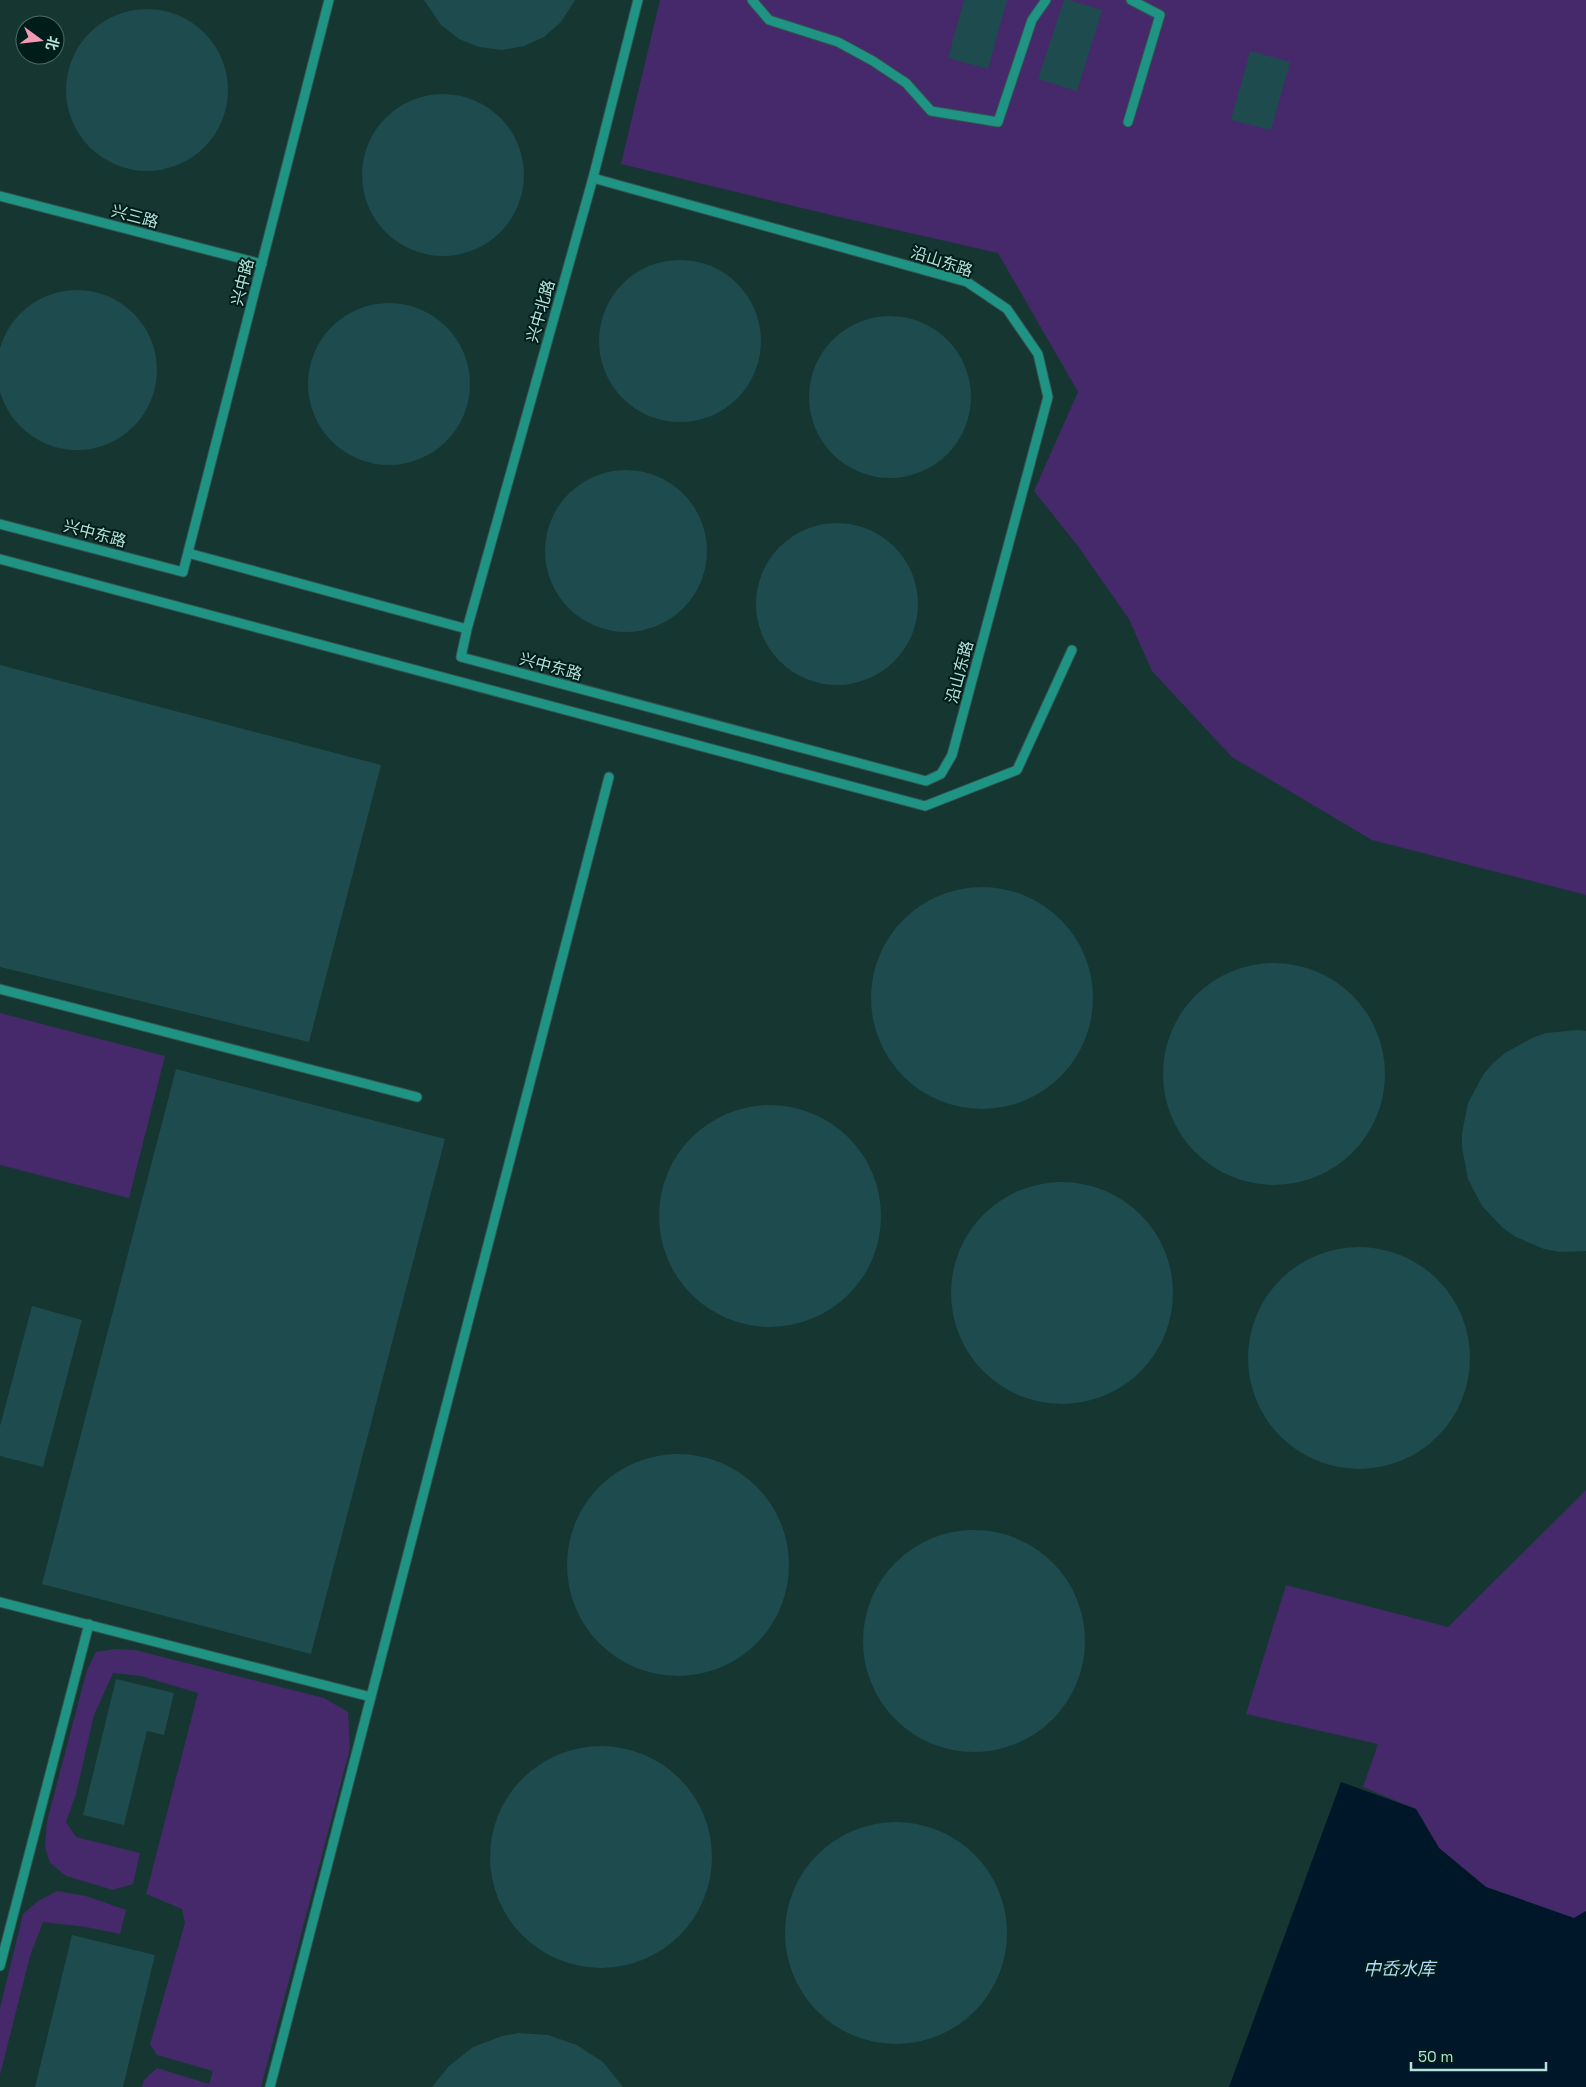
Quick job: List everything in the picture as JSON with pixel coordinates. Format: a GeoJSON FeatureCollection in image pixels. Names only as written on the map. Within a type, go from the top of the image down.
{"type":"FeatureCollection","features":[{"type":"Feature","properties":{"kind":"lane","name":"兴中路"},"geometry":{"type":"LineString","coordinates":[[183,572],[329,0]]}},
{"type":"Feature","properties":{"kind":"lane","name":"兴中北路"},"geometry":{"type":"LineString","coordinates":[[467,629],[592,178],[638,0]]}},
{"type":"Feature","properties":{"kind":"lane"},"geometry":{"type":"LineString","coordinates":[[752,0],[769,20],[838,42],[873,61],[906,83],[931,110],[998,122],[1032,20],[1046,0]]}},
{"type":"Feature","properties":{"kind":"lane"},"geometry":{"type":"LineString","coordinates":[[1128,122],[1160,14],[1131,0]]}},
{"type":"Feature","properties":{"kind":"lane","name":"沿山东路"},"geometry":{"type":"LineString","coordinates":[[592,178],[967,282],[1006,309],[1038,354],[1048,397],[952,755],[941,774]]}},
{"type":"Feature","properties":{"kind":"lane","name":"兴三路"},"geometry":{"type":"LineString","coordinates":[[0,196],[262,264]]}},
{"type":"Feature","properties":{"kind":"lane","name":"兴中东路"},"geometry":{"type":"LineString","coordinates":[[0,524],[183,572]]}},
{"type":"Feature","properties":{"kind":"lane"},"geometry":{"type":"LineString","coordinates":[[188,553],[467,629]]}},
{"type":"Feature","properties":{"kind":"lane"},"geometry":{"type":"LineString","coordinates":[[0,559],[925,806],[1017,770],[1072,650]]}},
{"type":"Feature","properties":{"kind":"lane","name":"兴中东路"},"geometry":{"type":"LineString","coordinates":[[467,629],[461,657],[926,781],[941,774]]}},
{"type":"Feature","properties":{"kind":"lane"},"geometry":{"type":"LineString","coordinates":[[270,2087],[609,777]]}},
{"type":"Feature","properties":{"kind":"lane"},"geometry":{"type":"LineString","coordinates":[[0,989],[418,1097]]}},
{"type":"Feature","properties":{"kind":"lane"},"geometry":{"type":"LineString","coordinates":[[0,1602],[371,1697]]}},
{"type":"Feature","properties":{"kind":"lane"},"geometry":{"type":"LineString","coordinates":[[0,1966],[89,1624]]}},
{"type":"Feature","properties":{"kind":"shaded area"},"geometry":{"type":"Polygon","coordinates":[[[660,0],[1586,0],[1586,895],[1372,840],[1232,757],[1152,671],[1129,619],[1077,545],[1034,491],[1078,392],[998,253],[621,164],[660,0]]]}},
{"type":"Feature","properties":{"kind":"shaded area"},"geometry":{"type":"Polygon","coordinates":[[[0,1013],[165,1056],[129,1198],[0,1165],[0,1013]]]}},
{"type":"Feature","properties":{"kind":"shaded area"},"geometry":{"type":"Polygon","coordinates":[[[1586,1490],[1586,1912],[1574,1918],[1486,1887],[1439,1848],[1416,1809],[1363,1787],[1378,1744],[1246,1714],[1286,1585],[1448,1627],[1586,1490]]]}},
{"type":"Feature","properties":{"kind":"shaded area"},"geometry":{"type":"Polygon","coordinates":[[[115,1649],[135,1650],[324,1698],[348,1712],[350,1748],[261,2087],[142,2087],[144,2080],[157,2068],[209,2084],[213,2071],[157,2055],[150,2044],[185,1923],[182,1909],[146,1894],[198,1693],[141,1676],[113,1673],[94,1715],[76,1794],[66,1822],[76,1837],[140,1853],[133,1884],[113,1890],[66,1876],[50,1863],[45,1847],[47,1821],[87,1670],[96,1652],[115,1649]]]}},
{"type":"Feature","properties":{"kind":"shaded area"},"geometry":{"type":"Polygon","coordinates":[[[57,1891],[86,1896],[126,1910],[120,1934],[86,1927],[43,1922],[30,1956],[0,2075],[0,2008],[23,1914],[38,1901],[57,1891]]]}},
{"type":"Feature","properties":{"kind":"water","name":"中岙水库"},"geometry":{"type":"Polygon","coordinates":[[[1341,1782],[1416,1809],[1439,1848],[1486,1887],[1574,1918],[1586,1911],[1586,2087],[1229,2087],[1341,1782]]]}},
{"type":"Feature","properties":{"kind":"building"},"geometry":{"type":"Polygon","coordinates":[[[424,0],[575,0],[561,22],[544,37],[524,46],[502,50],[479,47],[459,39],[441,25],[424,0]]]}},
{"type":"Feature","properties":{"kind":"building"},"geometry":{"type":"Polygon","coordinates":[[[964,0],[1007,0],[988,69],[948,58],[964,0]]]}},
{"type":"Feature","properties":{"kind":"building"},"geometry":{"type":"Polygon","coordinates":[[[1064,0],[1102,10],[1077,91],[1038,79],[1064,0]]]}},
{"type":"Feature","properties":{"kind":"building"},"geometry":{"type":"Polygon","coordinates":[[[147,9],[178,15],[204,33],[222,59],[228,90],[222,121],[204,147],[178,165],[147,171],[116,165],[90,147],[72,121],[66,90],[72,59],[90,33],[116,15],[147,9]]]}},
{"type":"Feature","properties":{"kind":"building"},"geometry":{"type":"Polygon","coordinates":[[[1250,51],[1290,62],[1271,130],[1231,120],[1250,51]]]}},
{"type":"Feature","properties":{"kind":"building"},"geometry":{"type":"Polygon","coordinates":[[[443,94],[474,100],[500,118],[518,144],[524,175],[518,206],[500,232],[474,250],[443,256],[412,250],[386,232],[368,206],[362,175],[368,144],[386,118],[412,100],[443,94]]]}},
{"type":"Feature","properties":{"kind":"building"},"geometry":{"type":"Polygon","coordinates":[[[680,260],[711,266],[737,284],[755,310],[761,341],[755,372],[737,398],[711,416],[680,422],[649,416],[623,398],[605,372],[599,341],[605,310],[623,284],[649,266],[680,260]]]}},
{"type":"Feature","properties":{"kind":"building"},"geometry":{"type":"Polygon","coordinates":[[[85,290],[115,299],[134,313],[144,325],[151,339],[156,354],[156,386],[151,401],[144,415],[134,427],[122,437],[100,447],[85,450],[69,450],[54,447],[32,437],[10,415],[-2,386],[-3,362],[0,347],[10,325],[32,303],[61,291],[85,290]]]}},
{"type":"Feature","properties":{"kind":"building"},"geometry":{"type":"Polygon","coordinates":[[[389,303],[420,309],[446,327],[464,353],[470,384],[464,415],[446,441],[420,459],[389,465],[358,459],[332,441],[314,415],[308,384],[314,353],[332,327],[358,309],[389,303]]]}},
{"type":"Feature","properties":{"kind":"building"},"geometry":{"type":"Polygon","coordinates":[[[890,316],[921,322],[947,340],[965,366],[971,397],[965,428],[947,454],[921,472],[890,478],[859,472],[833,454],[815,428],[809,397],[815,366],[833,340],[859,322],[890,316]]]}},
{"type":"Feature","properties":{"kind":"building"},"geometry":{"type":"Polygon","coordinates":[[[626,470],[657,476],[683,494],[701,520],[707,551],[701,582],[683,608],[657,626],[626,632],[595,626],[569,608],[551,582],[545,551],[551,520],[569,494],[595,476],[626,470]]]}},
{"type":"Feature","properties":{"kind":"building"},"geometry":{"type":"Polygon","coordinates":[[[837,523],[868,529],[894,547],[912,573],[918,604],[912,635],[894,661],[868,679],[837,685],[806,679],[780,661],[762,635],[756,604],[762,573],[780,547],[806,529],[837,523]]]}},
{"type":"Feature","properties":{"kind":"building"},"geometry":{"type":"Polygon","coordinates":[[[0,665],[381,765],[309,1042],[0,967],[0,665]]]}},
{"type":"Feature","properties":{"kind":"building"},"geometry":{"type":"Polygon","coordinates":[[[982,887],[1004,889],[1034,900],[1052,912],[1068,928],[1080,946],[1088,966],[1093,998],[1091,1020],[1080,1050],[1068,1068],[1052,1084],[1034,1096],[1014,1104],[982,1109],[960,1107],[930,1096],[912,1084],[896,1068],[884,1050],[876,1030],[871,998],[873,976],[884,946],[896,928],[912,912],[930,900],[950,892],[982,887]]]}},
{"type":"Feature","properties":{"kind":"building"},"geometry":{"type":"Polygon","coordinates":[[[1274,963],[1296,965],[1326,976],[1344,988],[1360,1004],[1372,1022],[1380,1042],[1385,1074],[1383,1096],[1372,1126],[1360,1144],[1344,1160],[1326,1172],[1306,1180],[1274,1185],[1252,1183],[1222,1172],[1204,1160],[1188,1144],[1176,1126],[1168,1106],[1163,1074],[1165,1052],[1176,1022],[1188,1004],[1204,988],[1222,976],[1242,968],[1274,963]]]}},
{"type":"Feature","properties":{"kind":"building"},"geometry":{"type":"Polygon","coordinates":[[[1586,1031],[1586,1251],[1560,1252],[1544,1249],[1516,1237],[1503,1228],[1482,1206],[1468,1179],[1462,1148],[1462,1133],[1468,1103],[1483,1075],[1493,1063],[1505,1053],[1532,1038],[1546,1033],[1586,1031]]]}},
{"type":"Feature","properties":{"kind":"building"},"geometry":{"type":"Polygon","coordinates":[[[176,1069],[445,1139],[311,1654],[42,1584],[176,1069]]]}},
{"type":"Feature","properties":{"kind":"building"},"geometry":{"type":"Polygon","coordinates":[[[770,1105],[792,1107],[822,1118],[840,1130],[856,1146],[868,1164],[876,1184],[881,1216],[879,1238],[868,1268],[856,1286],[840,1302],[822,1314],[802,1322],[770,1327],[748,1325],[718,1314],[700,1302],[684,1286],[672,1268],[664,1248],[659,1216],[661,1194],[672,1164],[684,1146],[700,1130],[718,1118],[738,1110],[770,1105]]]}},
{"type":"Feature","properties":{"kind":"building"},"geometry":{"type":"Polygon","coordinates":[[[1062,1182],[1084,1184],[1114,1195],[1132,1207],[1148,1223],[1160,1241],[1168,1261],[1173,1293],[1171,1315],[1160,1345],[1148,1363],[1132,1379],[1114,1391],[1094,1399],[1062,1404],[1040,1402],[1010,1391],[992,1379],[976,1363],[964,1345],[956,1325],[951,1293],[953,1271],[964,1241],[976,1223],[992,1207],[1010,1195],[1030,1187],[1062,1182]]]}},
{"type":"Feature","properties":{"kind":"building"},"geometry":{"type":"Polygon","coordinates":[[[1359,1247],[1381,1249],[1411,1260],[1429,1272],[1445,1288],[1457,1306],[1465,1326],[1470,1358],[1468,1380],[1457,1410],[1445,1428],[1429,1444],[1411,1456],[1391,1464],[1359,1469],[1337,1467],[1307,1456],[1289,1444],[1273,1428],[1261,1410],[1253,1390],[1248,1358],[1250,1336],[1261,1306],[1273,1288],[1289,1272],[1307,1260],[1327,1252],[1359,1247]]]}},
{"type":"Feature","properties":{"kind":"building"},"geometry":{"type":"Polygon","coordinates":[[[32,1306],[82,1320],[43,1467],[0,1456],[0,1426],[32,1306]]]}},
{"type":"Feature","properties":{"kind":"building"},"geometry":{"type":"Polygon","coordinates":[[[678,1454],[700,1456],[730,1467],[748,1479],[764,1495],[776,1513],[784,1533],[789,1565],[787,1587],[776,1617],[764,1635],[748,1651],[730,1663],[710,1671],[678,1676],[656,1674],[626,1663],[608,1651],[592,1635],[580,1617],[572,1597],[567,1565],[569,1543],[580,1513],[592,1495],[608,1479],[626,1467],[646,1459],[678,1454]]]}},
{"type":"Feature","properties":{"kind":"building"},"geometry":{"type":"Polygon","coordinates":[[[974,1530],[996,1532],[1026,1543],[1044,1555],[1060,1571],[1072,1589],[1080,1609],[1085,1641],[1083,1663],[1072,1693],[1060,1711],[1044,1727],[1026,1739],[1006,1747],[974,1752],[952,1750],[922,1739],[904,1727],[888,1711],[876,1693],[868,1673],[863,1641],[865,1619],[876,1589],[888,1571],[904,1555],[922,1543],[942,1535],[974,1530]]]}},
{"type":"Feature","properties":{"kind":"building"},"geometry":{"type":"Polygon","coordinates":[[[116,1679],[174,1693],[164,1735],[147,1731],[124,1825],[83,1815],[116,1679]]]}},
{"type":"Feature","properties":{"kind":"building"},"geometry":{"type":"Polygon","coordinates":[[[601,1746],[623,1748],[653,1759],[671,1771],[687,1787],[699,1805],[707,1825],[712,1857],[710,1879],[699,1909],[687,1927],[671,1943],[653,1955],[633,1963],[601,1968],[579,1966],[549,1955],[531,1943],[515,1927],[503,1909],[495,1889],[490,1857],[492,1835],[503,1805],[515,1787],[531,1771],[549,1759],[569,1751],[601,1746]]]}},
{"type":"Feature","properties":{"kind":"building"},"geometry":{"type":"Polygon","coordinates":[[[896,1822],[918,1824],[948,1835],[966,1847],[982,1863],[994,1881],[1002,1901],[1007,1933],[1005,1955],[994,1985],[982,2003],[966,2019],[948,2031],[928,2039],[896,2044],[874,2042],[844,2031],[826,2019],[810,2003],[798,1985],[790,1965],[785,1933],[787,1911],[798,1881],[810,1863],[826,1847],[844,1835],[864,1827],[896,1822]]]}},
{"type":"Feature","properties":{"kind":"building"},"geometry":{"type":"Polygon","coordinates":[[[72,1935],[155,1955],[123,2087],[35,2087],[72,1935]]]}},
{"type":"Feature","properties":{"kind":"building"},"geometry":{"type":"Polygon","coordinates":[[[518,2033],[548,2035],[577,2045],[603,2062],[623,2087],[432,2087],[449,2066],[473,2047],[502,2036],[518,2033]]]}}]}
